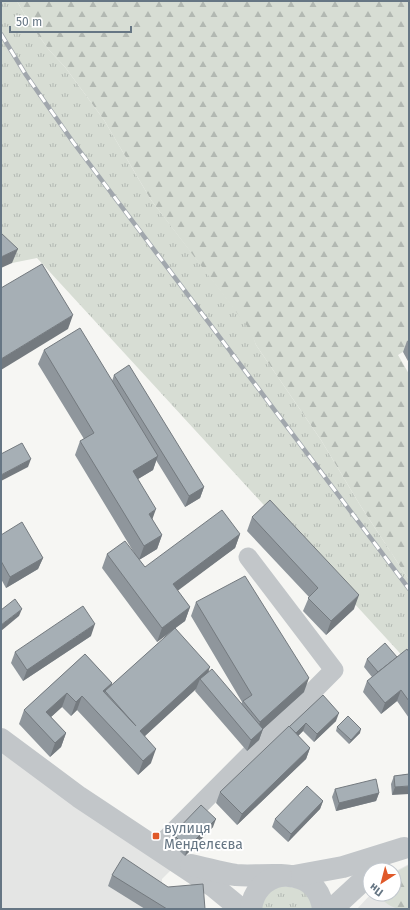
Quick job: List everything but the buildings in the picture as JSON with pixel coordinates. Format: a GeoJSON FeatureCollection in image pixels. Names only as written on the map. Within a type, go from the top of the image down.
{"type":"FeatureCollection","features":[{"type":"Feature","properties":{"kind":"street"},"geometry":{"type":"LineString","coordinates":[[157,848],[334,670],[248,557]]}},
{"type":"Feature","properties":{"kind":"street"},"geometry":{"type":"LineString","coordinates":[[1,739],[79,797],[213,886],[241,909]]}},
{"type":"Feature","properties":{"kind":"street"},"geometry":{"type":"LineString","coordinates":[[386,862],[406,847]]}},
{"type":"Feature","properties":{"kind":"street"},"geometry":{"type":"LineString","coordinates":[[251,909],[254,898],[261,887],[273,878],[343,868],[406,847]]}},
{"type":"Feature","properties":{"kind":"street"},"geometry":{"type":"LineString","coordinates":[[178,862],[235,874],[289,876],[304,879],[314,888],[321,898],[323,909]]}},
{"type":"Feature","properties":{"kind":"street"},"geometry":{"type":"LineString","coordinates":[[332,909],[362,881]]}},
{"type":"Feature","properties":{"kind":"shaded area"},"geometry":{"type":"Polygon","coordinates":[[[1,741],[178,863],[162,879],[164,909],[1,909],[1,741]]]}},
{"type":"Feature","properties":{"kind":"shaded area"},"geometry":{"type":"Polygon","coordinates":[[[409,864],[409,909],[357,909],[364,902],[402,902],[402,868],[409,864]]]}},
{"type":"Feature","properties":{"kind":"green space"},"geometry":{"type":"Polygon","coordinates":[[[1,1],[17,1],[28,21],[49,50],[65,67],[104,120],[151,200],[251,330],[256,345],[321,440],[360,505],[409,580],[409,663],[37,258],[12,263],[1,252],[1,1]]]}},
{"type":"Feature","properties":{"kind":"green space"},"geometry":{"type":"Polygon","coordinates":[[[17,1],[409,1],[409,348],[398,355],[409,374],[409,580],[360,505],[321,440],[256,345],[250,330],[151,200],[104,120],[65,67],[49,50],[28,21],[17,1]]]}},
{"type":"Feature","properties":{"kind":"green space"},"geometry":{"type":"Polygon","coordinates":[[[409,865],[409,909],[394,907],[385,902],[402,902],[402,869],[409,865]]]}},
{"type":"Feature","properties":{"kind":"green space"},"geometry":{"type":"Polygon","coordinates":[[[276,885],[304,889],[315,909],[260,909],[261,901],[276,885]]]}},
{"type":"Feature","properties":{"kind":"railway"},"geometry":{"type":"LineString","coordinates":[[1,34],[26,75],[73,142],[409,589]]}},
{"type":"Feature","properties":{"kind":"place","name":"вулиця Менделєєва"},"geometry":{"type":"Point","coordinates":[156,836]}}]}
